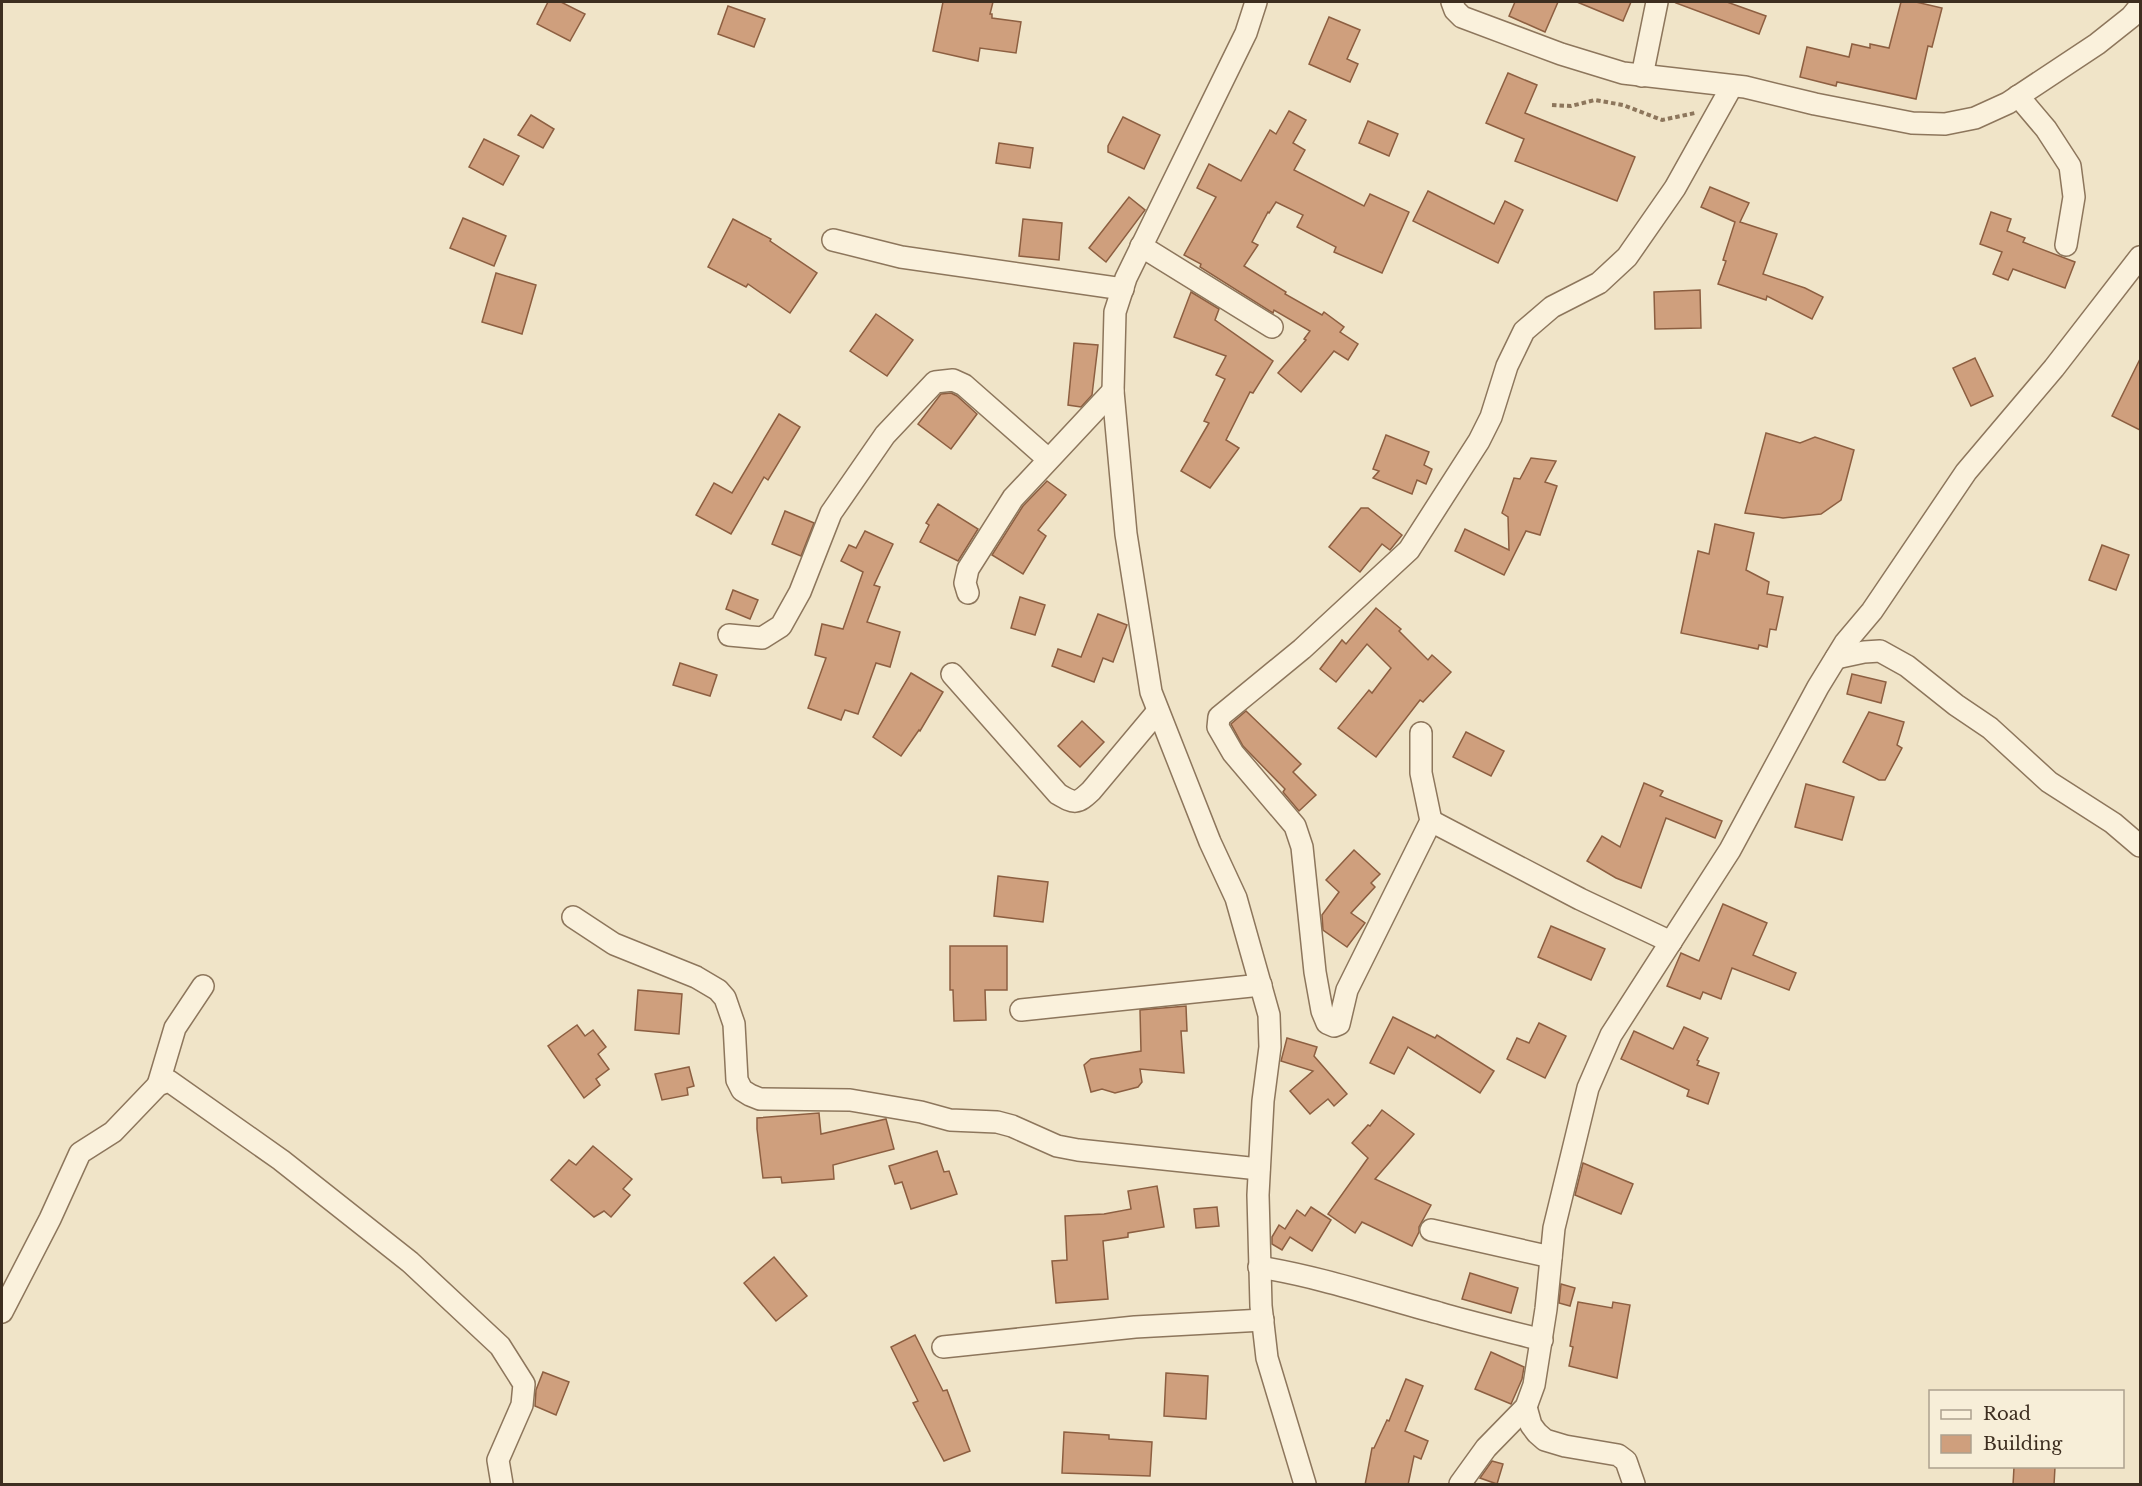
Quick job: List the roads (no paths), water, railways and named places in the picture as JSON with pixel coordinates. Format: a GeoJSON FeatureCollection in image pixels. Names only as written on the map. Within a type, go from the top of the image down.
{"type":"FeatureCollection","features":[{"type":"Feature","properties":{"kind":"street"},"geometry":{"type":"LineString","coordinates":[[1256,2],[1246,33],[1141,246],[1123,289],[1115,312],[1113,391],[1126,534],[1151,692],[1210,842],[1236,898],[1269,1015],[1271,1031],[1263,1101],[1259,1169],[1259,1267],[1263,1320],[1267,1358],[1305,1485]]}},
{"type":"Feature","properties":{"kind":"street"},"geometry":{"type":"LineString","coordinates":[[1452,2],[1455,10],[1462,17],[1561,54],[1623,73],[1732,86],[1912,123],[1946,124],[1975,118],[2018,96],[2097,44],[2131,17],[2140,6]]}},
{"type":"Feature","properties":{"kind":"street"},"geometry":{"type":"LineString","coordinates":[[1642,76],[1658,2]]}},
{"type":"Feature","properties":{"kind":"street"},"geometry":{"type":"LineString","coordinates":[[1421,733],[1421,773],[1431,821],[1347,990],[1339,1024],[1334,1026],[1327,1023],[1322,1011],[1302,847],[1295,825],[1233,753],[1218,727],[1220,717],[1302,649],[1409,550],[1479,441],[1491,417],[1507,366],[1524,331],[1552,307],[1599,283],[1627,257],[1675,188],[1732,86]]}},
{"type":"Feature","properties":{"kind":"street"},"geometry":{"type":"LineString","coordinates":[[2018,96],[2046,129],[2070,166],[2074,197],[2066,245]]}},
{"type":"Feature","properties":{"kind":"street"},"geometry":{"type":"LineString","coordinates":[[833,240],[901,257],[1123,289]]}},
{"type":"Feature","properties":{"kind":"street"},"geometry":{"type":"LineString","coordinates":[[1141,246],[1272,327]]}},
{"type":"Feature","properties":{"kind":"street"},"geometry":{"type":"LineString","coordinates":[[1460,1485],[1486,1448],[1526,1407],[1534,1385],[1542,1340],[1554,1228],[1587,1088],[1611,1035],[1730,850],[1845,643],[1872,611],[1966,472],[2060,360],[2140,257]]}},
{"type":"Feature","properties":{"kind":"street"},"geometry":{"type":"LineString","coordinates":[[729,635],[762,638],[782,626],[800,592],[831,513],[885,435],[935,382],[953,381],[964,385],[1048,459]]}},
{"type":"Feature","properties":{"kind":"street"},"geometry":{"type":"LineString","coordinates":[[968,593],[965,583],[968,568],[1013,498],[1113,391]]}},
{"type":"Feature","properties":{"kind":"street"},"geometry":{"type":"LineString","coordinates":[[1836,658],[1880,651],[1907,666],[1990,729],[2049,782],[2113,823],[2140,846]]}},
{"type":"Feature","properties":{"kind":"street"},"geometry":{"type":"LineString","coordinates":[[952,674],[1058,794],[1071,802],[1080,801],[1091,791],[1158,711]]}},
{"type":"Feature","properties":{"kind":"street"},"geometry":{"type":"LineString","coordinates":[[1431,821],[1580,899],[1671,942]]}},
{"type":"Feature","properties":{"kind":"street"},"geometry":{"type":"LineString","coordinates":[[573,917],[614,944],[696,977],[718,990],[725,998],[734,1024],[737,1080],[742,1090],[760,1099],[850,1100],[921,1112],[950,1120],[997,1122],[1012,1126],[1057,1146],[1078,1150],[1259,1169]]}},
{"type":"Feature","properties":{"kind":"street"},"geometry":{"type":"LineString","coordinates":[[158,1085],[175,1028],[203,986]]}},
{"type":"Feature","properties":{"kind":"street"},"geometry":{"type":"LineString","coordinates":[[1021,1010],[1261,986]]}},
{"type":"Feature","properties":{"kind":"street"},"geometry":{"type":"LineString","coordinates":[[2,1312],[50,1219],[80,1153],[113,1132],[158,1085],[169,1081],[281,1160],[410,1262],[500,1346],[524,1384],[522,1405],[498,1460],[502,1485]]}},
{"type":"Feature","properties":{"kind":"street"},"geometry":{"type":"LineString","coordinates":[[1431,1230],[1551,1257]]}},
{"type":"Feature","properties":{"kind":"street"},"geometry":{"type":"LineString","coordinates":[[1259,1267],[1341,1284],[1542,1340]]}},
{"type":"Feature","properties":{"kind":"street"},"geometry":{"type":"LineString","coordinates":[[943,1347],[1136,1327],[1263,1320]]}},
{"type":"Feature","properties":{"kind":"street"},"geometry":{"type":"LineString","coordinates":[[1526,1407],[1531,1425],[1545,1440],[1565,1446],[1618,1455],[1626,1461],[1635,1485]]}}]}
